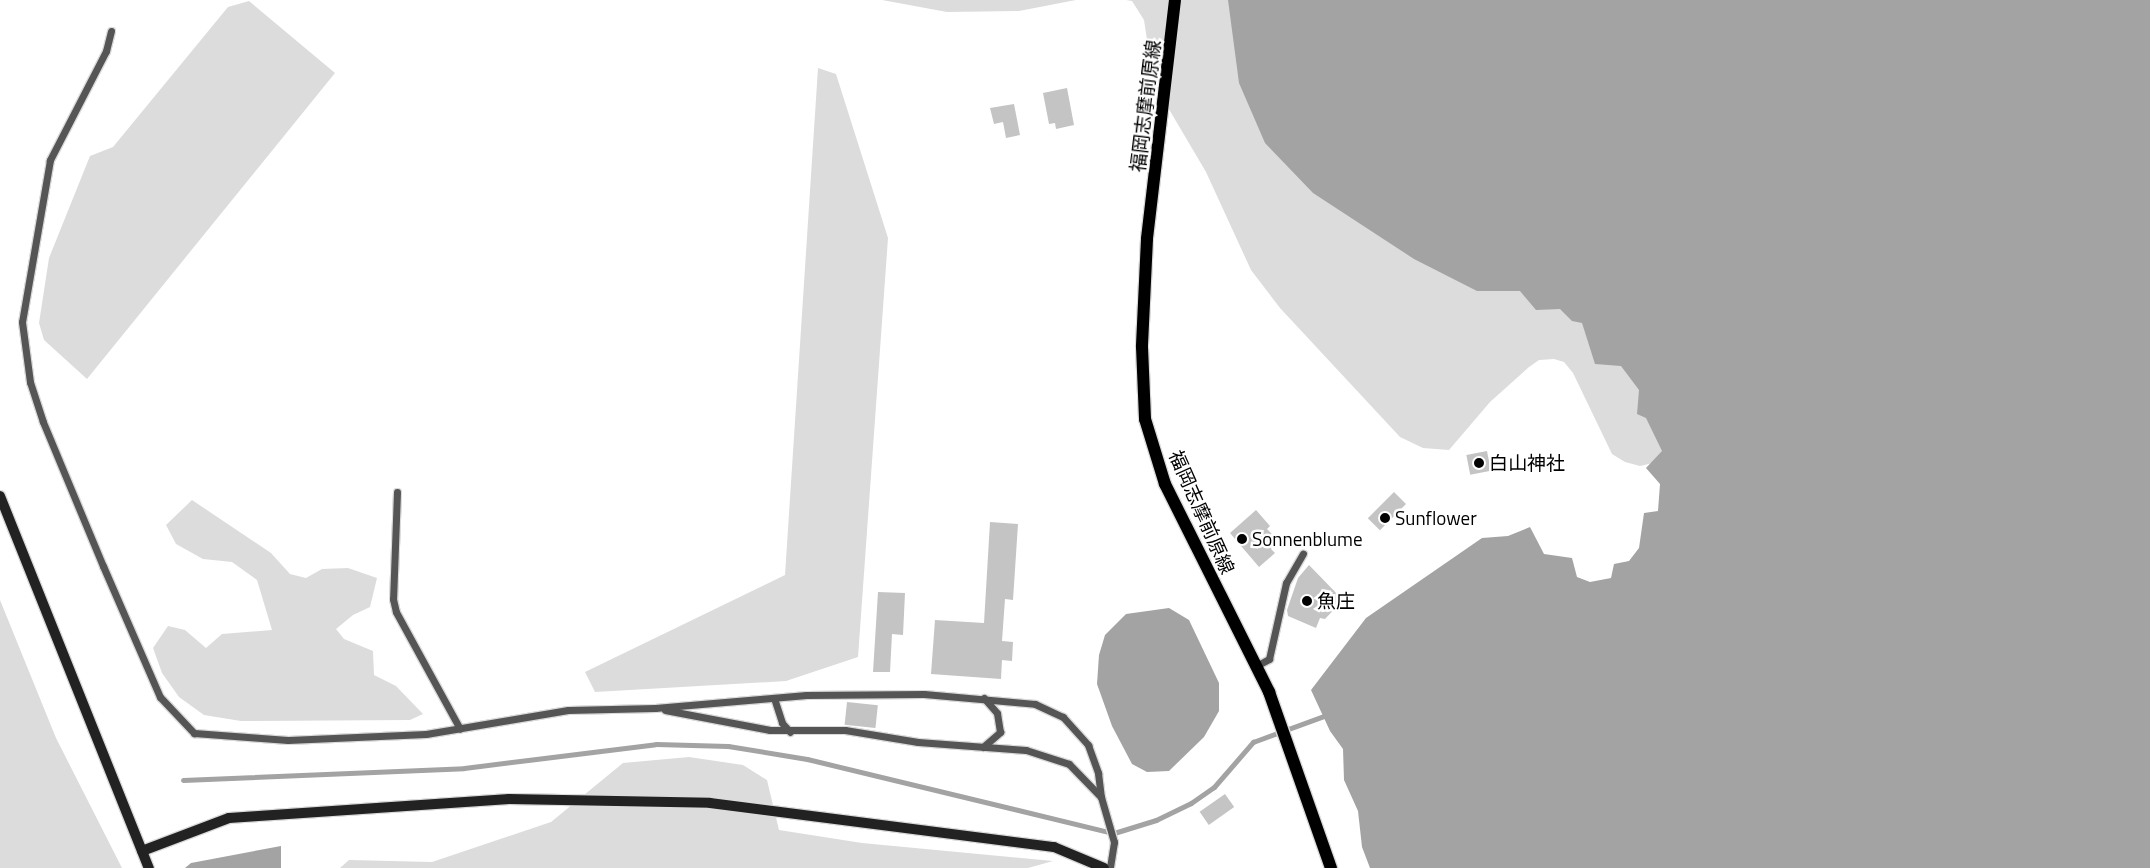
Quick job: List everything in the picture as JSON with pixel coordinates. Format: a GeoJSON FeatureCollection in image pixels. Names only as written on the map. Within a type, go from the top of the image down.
{"type":"FeatureCollection","features":[{"type":"Feature","properties":{"kind":"main road","name":"福岡志摩前原線"},"geometry":{"type":"LineString","coordinates":[[1175,0],[1147,239],[1142,347],[1146,419],[1166,484],[1269,692],[1295,761],[1331,868]]}},
{"type":"Feature","properties":{"kind":"street"},"geometry":{"type":"LineString","coordinates":[[0,496],[148,868]]}},
{"type":"Feature","properties":{"kind":"street"},"geometry":{"type":"LineString","coordinates":[[142,851],[229,818],[509,799],[720,805],[1054,847],[1104,868]]}},
{"type":"Feature","properties":{"kind":"lane"},"geometry":{"type":"LineString","coordinates":[[111,31],[106,51],[50,160],[22,322],[30,382],[43,422],[160,697],[194,733],[317,739],[426,734],[568,710],[655,708],[774,698],[914,694],[984,698],[1035,704],[1063,716],[1088,745],[1098,773],[1101,797],[1114,842],[1110,868]]}},
{"type":"Feature","properties":{"kind":"lane"},"geometry":{"type":"LineString","coordinates":[[397,492],[393,599],[396,612],[460,729]]}},
{"type":"Feature","properties":{"kind":"lane"},"geometry":{"type":"LineString","coordinates":[[1256,666],[1268,659],[1286,583],[1303,553]]}},
{"type":"Feature","properties":{"kind":"lane"},"geometry":{"type":"LineString","coordinates":[[774,698],[782,723],[790,732]]}},
{"type":"Feature","properties":{"kind":"lane"},"geometry":{"type":"LineString","coordinates":[[983,747],[1000,732],[997,713],[984,698]]}},
{"type":"Feature","properties":{"kind":"lane"},"geometry":{"type":"LineString","coordinates":[[655,708],[790,732],[844,730],[983,747],[1026,750],[1069,764],[1101,797]]}},
{"type":"Feature","properties":{"kind":"shaded area"},"geometry":{"type":"Polygon","coordinates":[[[882,0],[1076,0],[1019,11],[947,12],[882,0]]]}},
{"type":"Feature","properties":{"kind":"shaded area"},"geometry":{"type":"Polygon","coordinates":[[[1126,0],[1332,0],[1597,220],[1666,460],[1640,466],[1625,462],[1612,454],[1573,373],[1564,362],[1554,359],[1539,360],[1529,367],[1490,402],[1449,450],[1423,448],[1400,437],[1280,308],[1251,270],[1206,172],[1160,94],[1151,66],[1144,20],[1132,1],[1126,0]]]}},
{"type":"Feature","properties":{"kind":"shaded area"},"geometry":{"type":"Polygon","coordinates":[[[1228,0],[2150,0],[2150,868],[1370,868],[1362,847],[1358,811],[1344,780],[1343,749],[1330,731],[1311,690],[1366,618],[1482,538],[1508,536],[1530,527],[1544,554],[1572,558],[1577,577],[1590,582],[1611,578],[1614,564],[1629,561],[1639,548],[1644,513],[1658,511],[1660,484],[1646,468],[1662,451],[1646,418],[1637,414],[1639,390],[1621,366],[1595,364],[1582,323],[1572,321],[1560,309],[1536,310],[1520,291],[1477,291],[1414,259],[1313,193],[1265,143],[1239,83],[1228,0]]]}},
{"type":"Feature","properties":{"kind":"shaded area"},"geometry":{"type":"Polygon","coordinates":[[[249,1],[335,73],[87,379],[44,340],[39,323],[49,258],[90,156],[113,147],[228,7],[249,1]]]}},
{"type":"Feature","properties":{"kind":"shaded area"},"geometry":{"type":"Polygon","coordinates":[[[818,68],[836,74],[888,238],[858,657],[786,681],[595,692],[585,672],[785,575],[818,68]]]}},
{"type":"Feature","properties":{"kind":"shaded area"},"geometry":{"type":"Polygon","coordinates":[[[192,500],[271,553],[290,574],[306,578],[322,569],[348,568],[377,578],[370,607],[353,615],[336,629],[344,639],[373,651],[374,675],[396,686],[423,714],[410,720],[241,721],[204,715],[179,697],[162,673],[153,648],[168,626],[185,630],[206,648],[222,634],[272,630],[257,580],[232,562],[203,559],[176,544],[166,525],[192,500]]]}},
{"type":"Feature","properties":{"kind":"shaded area"},"geometry":{"type":"Polygon","coordinates":[[[0,600],[56,738],[122,868],[0,868],[0,600]]]}},
{"type":"Feature","properties":{"kind":"shaded area"},"geometry":{"type":"Polygon","coordinates":[[[1169,608],[1189,620],[1219,683],[1219,711],[1204,737],[1169,771],[1147,772],[1132,764],[1112,726],[1097,684],[1099,655],[1105,635],[1126,614],[1169,608]]]}},
{"type":"Feature","properties":{"kind":"shaded area"},"geometry":{"type":"Polygon","coordinates":[[[689,757],[743,765],[767,780],[779,830],[862,843],[1053,861],[1028,868],[340,868],[349,860],[432,862],[551,822],[623,763],[689,757]]]}},
{"type":"Feature","properties":{"kind":"shaded area"},"geometry":{"type":"Polygon","coordinates":[[[281,846],[281,868],[185,868],[191,863],[281,846]]]}},
{"type":"Feature","properties":{"kind":"building"},"geometry":{"type":"Polygon","coordinates":[[[1067,88],[1074,125],[1056,129],[1055,123],[1049,124],[1043,93],[1067,88]]]}},
{"type":"Feature","properties":{"kind":"building"},"geometry":{"type":"Polygon","coordinates":[[[1014,104],[1020,135],[1006,138],[1003,122],[994,124],[990,108],[1014,104]]]}},
{"type":"Feature","properties":{"kind":"building"},"geometry":{"type":"Polygon","coordinates":[[[1487,451],[1491,471],[1470,475],[1466,455],[1487,451]]]}},
{"type":"Feature","properties":{"kind":"building"},"geometry":{"type":"Polygon","coordinates":[[[1394,492],[1406,504],[1380,530],[1368,518],[1394,492]]]}},
{"type":"Feature","properties":{"kind":"building"},"geometry":{"type":"Polygon","coordinates":[[[1256,510],[1270,526],[1267,529],[1279,541],[1271,549],[1275,553],[1259,567],[1230,533],[1256,510]]]}},
{"type":"Feature","properties":{"kind":"building"},"geometry":{"type":"Polygon","coordinates":[[[990,522],[1018,524],[1013,600],[1005,599],[1002,641],[1013,642],[1012,661],[1002,660],[1001,679],[931,674],[935,620],[984,623],[990,522]]]}},
{"type":"Feature","properties":{"kind":"building"},"geometry":{"type":"Polygon","coordinates":[[[1309,565],[1343,600],[1325,619],[1320,618],[1316,628],[1288,616],[1287,610],[1298,578],[1309,565]]]}},
{"type":"Feature","properties":{"kind":"building"},"geometry":{"type":"Polygon","coordinates":[[[878,592],[905,593],[903,635],[892,634],[890,672],[873,672],[878,592]]]}},
{"type":"Feature","properties":{"kind":"building"},"geometry":{"type":"Polygon","coordinates":[[[847,702],[878,705],[875,728],[845,725],[847,702]]]}},
{"type":"Feature","properties":{"kind":"building"},"geometry":{"type":"Polygon","coordinates":[[[1225,794],[1234,807],[1209,825],[1200,812],[1225,794]]]}},
{"type":"Feature","properties":{"kind":"waterway"},"geometry":{"type":"LineString","coordinates":[[183,780],[464,768],[656,744],[728,746],[807,759],[1114,833],[1156,820],[1191,803],[1214,787],[1253,742],[1329,714]]}},
{"type":"Feature","properties":{"kind":"place","name":"白山神社"},"geometry":{"type":"Point","coordinates":[1479,463]}},
{"type":"Feature","properties":{"kind":"place","name":"Sunflower"},"geometry":{"type":"Point","coordinates":[1385,518]}},
{"type":"Feature","properties":{"kind":"place","name":"Sonnenblume"},"geometry":{"type":"Point","coordinates":[1242,539]}},
{"type":"Feature","properties":{"kind":"place","name":"魚庄"},"geometry":{"type":"Point","coordinates":[1307,601]}}]}
